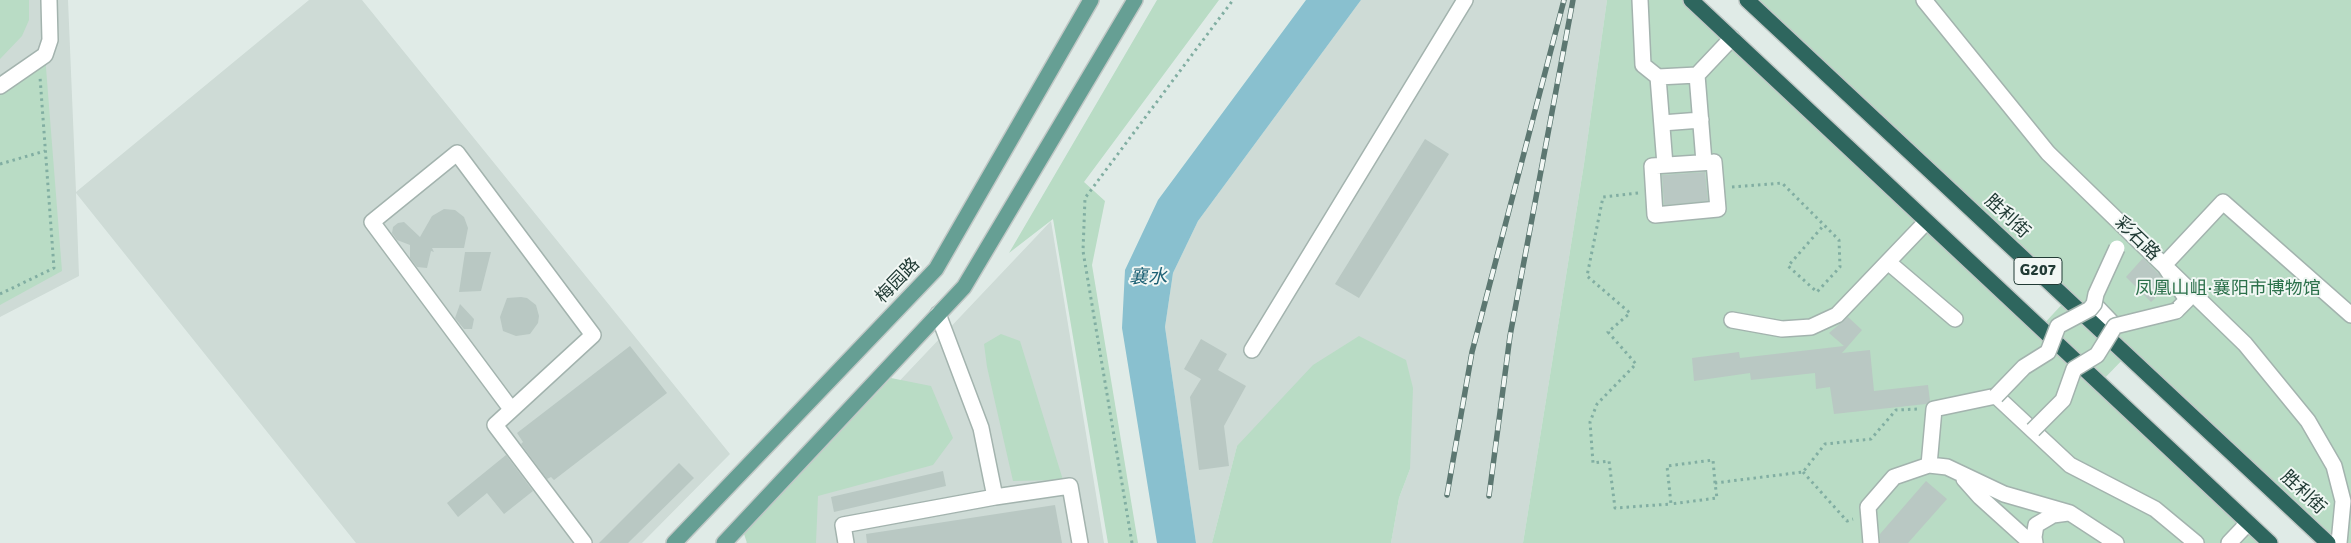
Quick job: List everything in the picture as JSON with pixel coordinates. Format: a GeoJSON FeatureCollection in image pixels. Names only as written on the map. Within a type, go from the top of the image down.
{"type":"FeatureCollection","features":[{"type":"Feature","properties":{"kind":"highway","name":"G207"},"geometry":{"type":"LineString","coordinates":[[1692,0],[1926,222],[2270,543]]}},
{"type":"Feature","properties":{"kind":"highway","name":"胜利街"},"geometry":{"type":"LineString","coordinates":[[1748,0],[2328,543]]}},
{"type":"Feature","properties":{"kind":"main road","name":"梅园路"},"geometry":{"type":"LineString","coordinates":[[674,543],[936,269],[1091,0]]}},
{"type":"Feature","properties":{"kind":"main road"},"geometry":{"type":"LineString","coordinates":[[724,543],[964,286],[1135,0]]}},
{"type":"Feature","properties":{"kind":"street"},"geometry":{"type":"LineString","coordinates":[[0,86],[44,54],[50,40],[48,0]]}},
{"type":"Feature","properties":{"kind":"street"},"geometry":{"type":"LineString","coordinates":[[1252,350],[1465,0]]}},
{"type":"Feature","properties":{"kind":"street"},"geometry":{"type":"LineString","coordinates":[[1640,0],[1643,65],[1658,77],[1698,75],[1732,38]]}},
{"type":"Feature","properties":{"kind":"street","name":"彩石路"},"geometry":{"type":"LineString","coordinates":[[1924,0],[2048,153],[2245,344],[2308,421],[2334,466],[2343,501],[2339,543]]}},
{"type":"Feature","properties":{"kind":"street"},"geometry":{"type":"LineString","coordinates":[[1698,75],[1704,162]]}},
{"type":"Feature","properties":{"kind":"street"},"geometry":{"type":"LineString","coordinates":[[1658,77],[1665,165]]}},
{"type":"Feature","properties":{"kind":"street"},"geometry":{"type":"LineString","coordinates":[[1662,123],[1700,120]]}},
{"type":"Feature","properties":{"kind":"street"},"geometry":{"type":"LineString","coordinates":[[511,409],[372,222],[456,153],[593,335],[495,425],[584,543]]}},
{"type":"Feature","properties":{"kind":"street"},"geometry":{"type":"LineString","coordinates":[[1704,162],[1714,162],[1718,209],[1655,215],[1652,166],[1704,162]]}},
{"type":"Feature","properties":{"kind":"street"},"geometry":{"type":"LineString","coordinates":[[2164,266],[2223,202],[2351,315]]}},
{"type":"Feature","properties":{"kind":"street"},"geometry":{"type":"LineString","coordinates":[[1732,320],[1782,329],[1811,327],[1837,314],[1926,222]]}},
{"type":"Feature","properties":{"kind":"street"},"geometry":{"type":"LineString","coordinates":[[1929,465],[1934,409],[1996,396],[2024,367],[2048,352],[2058,326],[2090,309],[2094,304],[2096,294],[2117,248],[2126,240],[2164,266],[2187,300],[2176,311],[2115,326],[2097,355],[2074,369],[2063,400],[2033,430]]}},
{"type":"Feature","properties":{"kind":"street"},"geometry":{"type":"LineString","coordinates":[[1888,262],[1955,319]]}},
{"type":"Feature","properties":{"kind":"street"},"geometry":{"type":"LineString","coordinates":[[2094,304],[2115,326]]}},
{"type":"Feature","properties":{"kind":"street"},"geometry":{"type":"LineString","coordinates":[[938,314],[981,428],[995,497]]}},
{"type":"Feature","properties":{"kind":"street"},"geometry":{"type":"LineString","coordinates":[[1996,396],[2070,465],[2155,509],[2196,543]]}},
{"type":"Feature","properties":{"kind":"street"},"geometry":{"type":"LineString","coordinates":[[1871,543],[1868,507],[1894,477],[1929,465],[1947,467],[1960,475],[2004,494],[2070,513],[2116,543]]}},
{"type":"Feature","properties":{"kind":"street"},"geometry":{"type":"LineString","coordinates":[[1960,475],[1980,497],[2033,543]]}},
{"type":"Feature","properties":{"kind":"street"},"geometry":{"type":"LineString","coordinates":[[846,543],[843,525],[995,497],[1070,486],[1080,543]]}},
{"type":"Feature","properties":{"kind":"street"},"geometry":{"type":"LineString","coordinates":[[2033,543],[2036,525],[2052,515],[2070,513]]}},
{"type":"Feature","properties":{"kind":"street"},"geometry":{"type":"LineString","coordinates":[[2229,543],[2248,523]]}},
{"type":"Feature","properties":{"kind":"path"},"geometry":{"type":"LineString","coordinates":[[1132,543],[1084,251],[1085,198],[1233,0]]}},
{"type":"Feature","properties":{"kind":"path"},"geometry":{"type":"LineString","coordinates":[[0,294],[54,268],[39,59]]}},
{"type":"Feature","properties":{"kind":"path"},"geometry":{"type":"LineString","coordinates":[[0,164],[45,151]]}},
{"type":"Feature","properties":{"kind":"path"},"geometry":{"type":"LineString","coordinates":[[1716,188],[1782,183],[1824,225],[1839,240],[1840,267],[1818,292],[1788,266],[1824,225]]}},
{"type":"Feature","properties":{"kind":"path"},"geometry":{"type":"LineString","coordinates":[[1653,191],[1603,197],[1587,276],[1630,313],[1608,332],[1636,364],[1597,404],[1590,422],[1593,463],[1609,461],[1615,508],[1671,504],[1717,498],[1713,460],[1667,466],[1671,504]]}},
{"type":"Feature","properties":{"kind":"path"},"geometry":{"type":"LineString","coordinates":[[1715,483],[1803,472],[1825,444],[1871,439],[1896,410],[1934,409]]}},
{"type":"Feature","properties":{"kind":"path"},"geometry":{"type":"LineString","coordinates":[[1803,472],[1847,521],[1869,516]]}},
{"type":"Feature","properties":{"kind":"shaded area"},"geometry":{"type":"Polygon","coordinates":[[[0,0],[68,0],[76,192],[309,0],[362,0],[730,454],[642,543],[356,543],[76,193],[79,276],[0,317],[0,0]]]}},
{"type":"Feature","properties":{"kind":"shaded area"},"geometry":{"type":"Polygon","coordinates":[[[1361,0],[1607,0],[1584,164],[1523,543],[1391,543],[1399,498],[1410,469],[1237,446],[1212,543],[1196,543],[1165,327],[1173,273],[1198,221],[1361,0]]]}},
{"type":"Feature","properties":{"kind":"shaded area"},"geometry":{"type":"Polygon","coordinates":[[[1051,221],[1104,543],[746,543],[1051,221]]]}},
{"type":"Feature","properties":{"kind":"green space"},"geometry":{"type":"Polygon","coordinates":[[[0,0],[29,0],[29,20],[22,36],[0,59],[0,0]]]}},
{"type":"Feature","properties":{"kind":"green space"},"geometry":{"type":"Polygon","coordinates":[[[1157,0],[1219,0],[1084,182],[1105,201],[1092,265],[1138,543],[1108,543],[1053,219],[1009,253],[1157,0]]]}},
{"type":"Feature","properties":{"kind":"green space","name":"凤凰山岨·襄阳市博物馆"},"geometry":{"type":"Polygon","coordinates":[[[1607,0],[1691,0],[2040,328],[2067,299],[1747,0],[2351,0],[2351,543],[2328,543],[2127,355],[2100,383],[2270,543],[1523,543],[1584,164],[1607,0]]]}},
{"type":"Feature","properties":{"kind":"green space"},"geometry":{"type":"Polygon","coordinates":[[[45,55],[62,271],[0,305],[0,86],[45,55]]]}},
{"type":"Feature","properties":{"kind":"green space"},"geometry":{"type":"Polygon","coordinates":[[[1001,334],[1020,341],[1063,480],[1013,481],[987,367],[984,344],[1001,334]]]}},
{"type":"Feature","properties":{"kind":"green space"},"geometry":{"type":"Polygon","coordinates":[[[1359,336],[1406,360],[1413,388],[1410,469],[1399,498],[1391,543],[1212,543],[1237,446],[1313,365],[1359,336]]]}},
{"type":"Feature","properties":{"kind":"green space"},"geometry":{"type":"Polygon","coordinates":[[[891,378],[931,386],[953,438],[933,465],[818,496],[816,543],[747,543],[744,534],[891,378]]]}},
{"type":"Feature","properties":{"kind":"water","name":"襄水"},"geometry":{"type":"Polygon","coordinates":[[[1306,0],[1361,0],[1198,221],[1173,273],[1165,327],[1196,543],[1157,543],[1122,328],[1125,270],[1158,200],[1306,0]]]}},
{"type":"Feature","properties":{"kind":"building"},"geometry":{"type":"Polygon","coordinates":[[[1425,139],[1449,154],[1359,298],[1335,284],[1425,139]]]}},
{"type":"Feature","properties":{"kind":"building"},"geometry":{"type":"Polygon","coordinates":[[[1705,172],[1708,201],[1664,205],[1662,175],[1705,172]]]}},
{"type":"Feature","properties":{"kind":"building"},"geometry":{"type":"Polygon","coordinates":[[[444,209],[455,210],[464,217],[468,228],[464,248],[432,248],[434,252],[431,251],[427,268],[417,267],[410,258],[410,245],[397,240],[392,233],[393,227],[398,223],[404,222],[420,237],[432,216],[444,209]]]}},
{"type":"Feature","properties":{"kind":"building"},"geometry":{"type":"Polygon","coordinates":[[[465,252],[491,252],[481,291],[459,292],[465,252]]]}},
{"type":"Feature","properties":{"kind":"building"},"geometry":{"type":"Polygon","coordinates":[[[2143,258],[2159,274],[2167,287],[2151,302],[2126,277],[2143,258]]]}},
{"type":"Feature","properties":{"kind":"building"},"geometry":{"type":"Polygon","coordinates":[[[507,298],[527,298],[536,305],[539,316],[538,323],[530,334],[516,336],[503,331],[500,317],[507,298]]]}},
{"type":"Feature","properties":{"kind":"building"},"geometry":{"type":"Polygon","coordinates":[[[460,304],[474,319],[472,329],[464,329],[455,318],[460,304]]]}},
{"type":"Feature","properties":{"kind":"building"},"geometry":{"type":"Polygon","coordinates":[[[1848,317],[1862,330],[1842,353],[1870,350],[1874,391],[1928,385],[1930,401],[1926,404],[1834,414],[1830,387],[1816,389],[1815,373],[1751,380],[1750,373],[1694,381],[1692,358],[1739,352],[1740,358],[1844,346],[1829,333],[1848,317]]]}},
{"type":"Feature","properties":{"kind":"building"},"geometry":{"type":"Polygon","coordinates":[[[1201,339],[1227,354],[1218,370],[1246,386],[1224,426],[1229,466],[1199,470],[1190,397],[1201,379],[1184,369],[1201,339]]]}},
{"type":"Feature","properties":{"kind":"building"},"geometry":{"type":"Polygon","coordinates":[[[630,346],[667,393],[554,480],[551,477],[547,479],[521,444],[523,442],[517,433],[630,346]]]}},
{"type":"Feature","properties":{"kind":"building"},"geometry":{"type":"Polygon","coordinates":[[[506,455],[533,491],[504,514],[487,493],[458,517],[447,503],[506,455]]]}},
{"type":"Feature","properties":{"kind":"building"},"geometry":{"type":"Polygon","coordinates":[[[679,463],[694,478],[628,543],[599,543],[679,463]]]}},
{"type":"Feature","properties":{"kind":"building"},"geometry":{"type":"Polygon","coordinates":[[[943,471],[946,486],[834,512],[831,497],[943,471]]]}},
{"type":"Feature","properties":{"kind":"building"},"geometry":{"type":"Polygon","coordinates":[[[1926,481],[1947,499],[1908,543],[1880,543],[1880,534],[1926,481]]]}},
{"type":"Feature","properties":{"kind":"building"},"geometry":{"type":"Polygon","coordinates":[[[1055,505],[1062,543],[867,543],[866,534],[1055,505]]]}},
{"type":"Feature","properties":{"kind":"railway"},"geometry":{"type":"LineString","coordinates":[[1447,495],[1472,352],[1564,0]]}},
{"type":"Feature","properties":{"kind":"railway"},"geometry":{"type":"LineString","coordinates":[[1489,496],[1510,336],[1573,0]]}}]}
